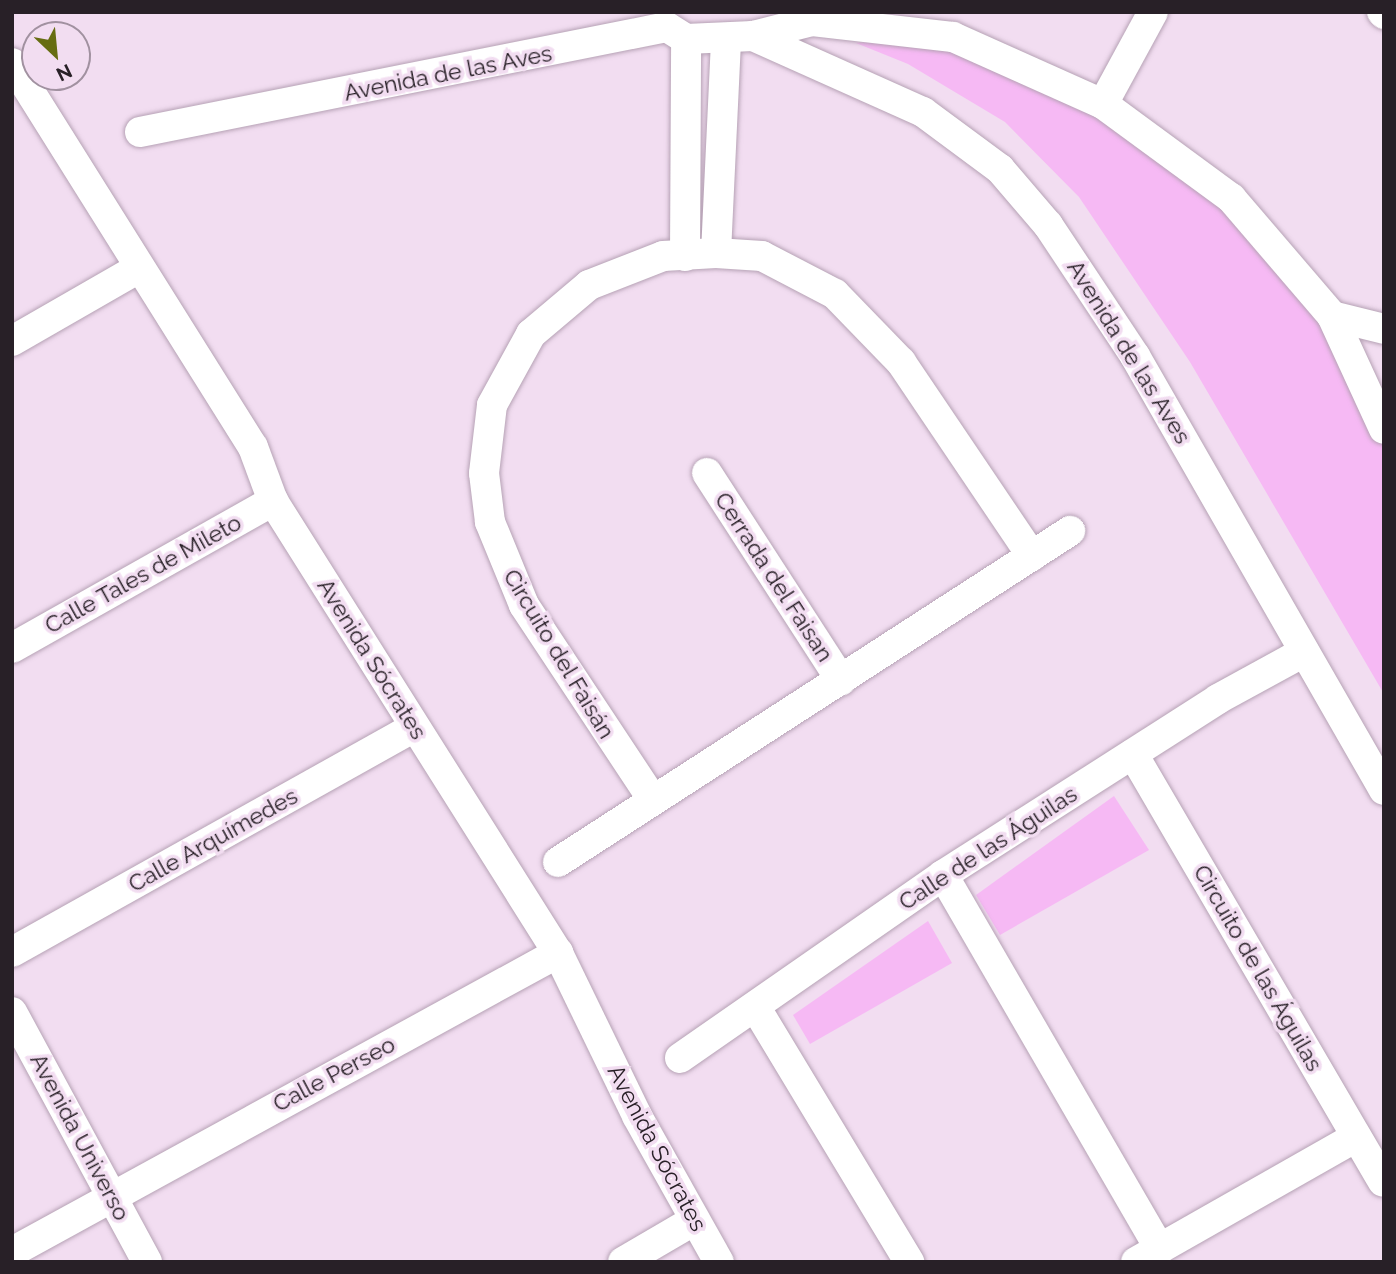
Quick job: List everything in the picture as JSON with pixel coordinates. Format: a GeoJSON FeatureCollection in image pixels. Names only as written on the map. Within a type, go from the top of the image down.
{"type":"FeatureCollection","features":[{"type":"Feature","properties":{"kind":"street"},"geometry":{"type":"LineString","coordinates":[[1102,104],[1153,12]]}},
{"type":"Feature","properties":{"kind":"street","name":"Avenida de las Aves"},"geometry":{"type":"LineString","coordinates":[[740,38],[812,22],[953,37],[1102,104],[1231,198],[1332,316],[1384,429]]}},
{"type":"Feature","properties":{"kind":"street"},"geometry":{"type":"LineString","coordinates":[[669,26],[685,256]]}},
{"type":"Feature","properties":{"kind":"street","name":"Avenida de las Aves"},"geometry":{"type":"LineString","coordinates":[[140,132],[669,26],[740,38],[923,111],[1000,169],[1048,225],[1135,356],[1384,790]]}},
{"type":"Feature","properties":{"kind":"street"},"geometry":{"type":"LineString","coordinates":[[716,253],[740,38]]}},
{"type":"Feature","properties":{"kind":"street","name":"Avenida Sócrates"},"geometry":{"type":"LineString","coordinates":[[12,63],[253,447],[273,501],[558,953],[719,1262]]}},
{"type":"Feature","properties":{"kind":"street","name":"Circuito del Faisán"},"geometry":{"type":"LineString","coordinates":[[653,800],[505,567],[490,522],[485,434],[506,373],[560,306],[622,269],[685,256],[716,253],[762,257],[791,269],[865,319],[931,402],[1032,556]]}},
{"type":"Feature","properties":{"kind":"street"},"geometry":{"type":"LineString","coordinates":[[12,341],[139,268]]}},
{"type":"Feature","properties":{"kind":"street"},"geometry":{"type":"LineString","coordinates":[[1332,316],[1384,329]]}},
{"type":"Feature","properties":{"kind":"street","name":"Cerrada del Faisan"},"geometry":{"type":"LineString","coordinates":[[707,473],[841,680]]}},
{"type":"Feature","properties":{"kind":"street","name":"Calle Tales de Mileto"},"geometry":{"type":"LineString","coordinates":[[12,648],[273,501]]}},
{"type":"Feature","properties":{"kind":"street"},"geometry":{"type":"LineString","coordinates":[[558,862],[1070,531]]}},
{"type":"Feature","properties":{"kind":"street","name":"Calle de las Águilas"},"geometry":{"type":"LineString","coordinates":[[680,1058],[756,1008],[943,875],[1133,754],[1304,652]]}},
{"type":"Feature","properties":{"kind":"street","name":"Calle Arquímedes"},"geometry":{"type":"LineString","coordinates":[[12,952],[414,727]]}},
{"type":"Feature","properties":{"kind":"street","name":"Circuito de las Águilas"},"geometry":{"type":"LineString","coordinates":[[1133,754],[1382,1181]]}},
{"type":"Feature","properties":{"kind":"street"},"geometry":{"type":"LineString","coordinates":[[943,875],[1148,1255],[1356,1137]]}},
{"type":"Feature","properties":{"kind":"street","name":"Calle Perseo"},"geometry":{"type":"LineString","coordinates":[[12,1252],[110,1195],[558,953]]}},
{"type":"Feature","properties":{"kind":"street"},"geometry":{"type":"LineString","coordinates":[[756,1008],[909,1262]]}},
{"type":"Feature","properties":{"kind":"street","name":"Avenida Universo"},"geometry":{"type":"LineString","coordinates":[[12,1012],[148,1262]]}},
{"type":"Feature","properties":{"kind":"street"},"geometry":{"type":"LineString","coordinates":[[623,1262],[695,1220]]}},
{"type":"Feature","properties":{"kind":"shaded area"},"geometry":{"type":"Polygon","coordinates":[[[909,38],[1024,75],[1131,124],[1243,207],[1384,411],[1384,694],[1190,362],[1079,197],[1005,122],[908,64],[856,43],[909,38]]]}},
{"type":"Feature","properties":{"kind":"shaded area"},"geometry":{"type":"Polygon","coordinates":[[[1114,796],[1149,850],[1000,935],[976,895],[1114,796]]]}},
{"type":"Feature","properties":{"kind":"shaded area"},"geometry":{"type":"Polygon","coordinates":[[[928,921],[952,963],[810,1044],[793,1015],[928,921]]]}}]}
